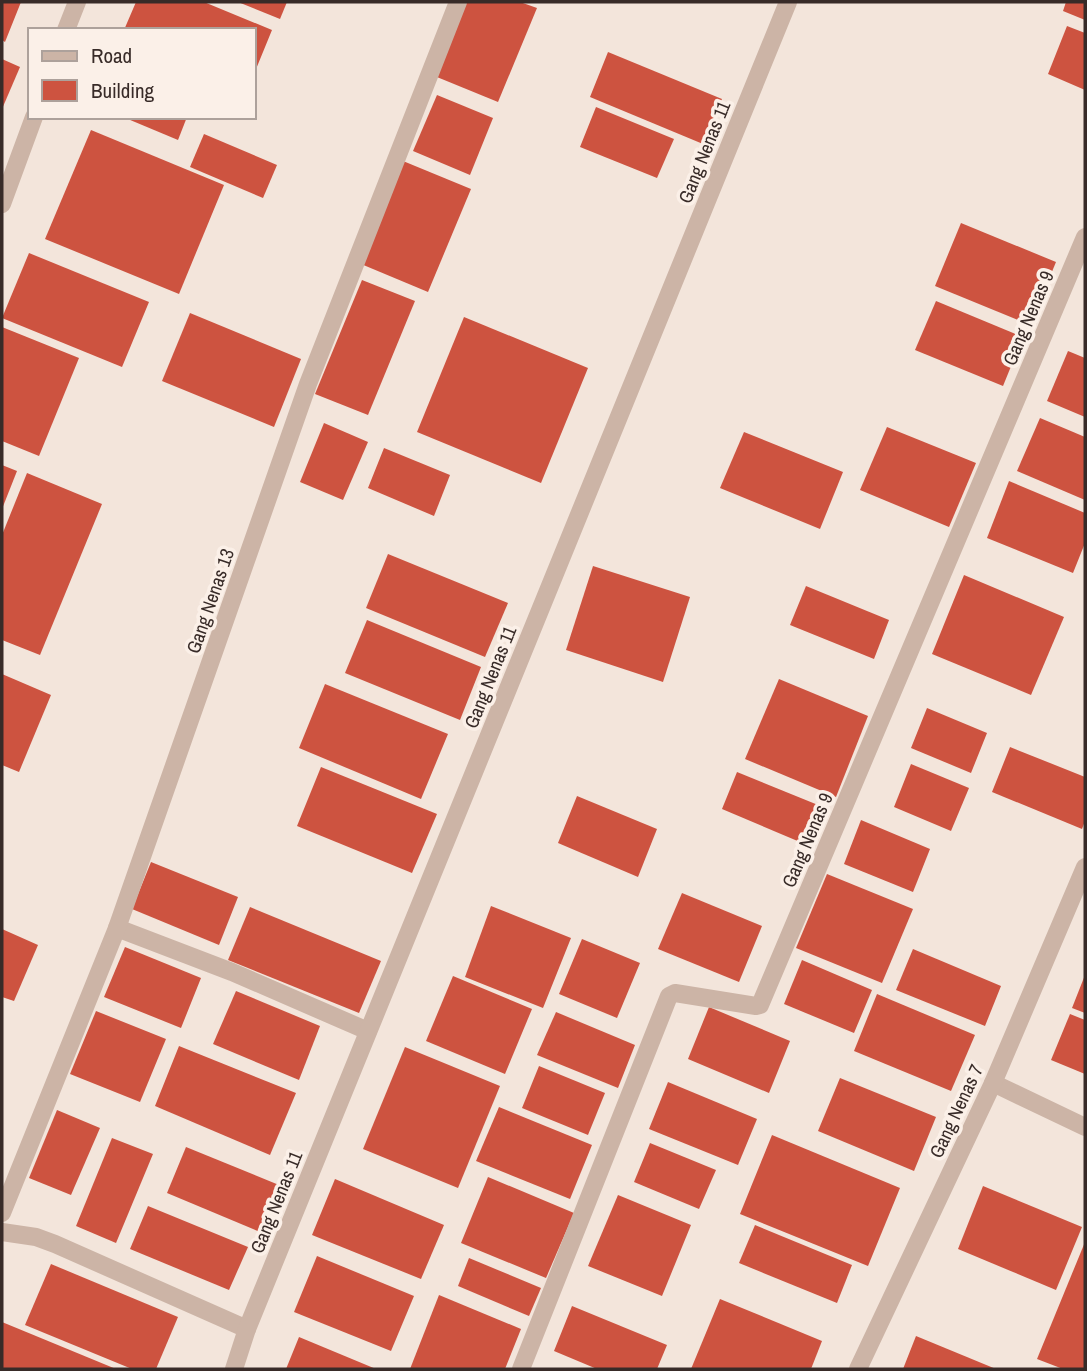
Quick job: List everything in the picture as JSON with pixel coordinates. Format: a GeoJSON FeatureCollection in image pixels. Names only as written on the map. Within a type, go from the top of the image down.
{"type":"FeatureCollection","features":[{"type":"Feature","properties":{"kind":"street"},"geometry":{"type":"LineString","coordinates":[[67,28],[76,2]]}},
{"type":"Feature","properties":{"kind":"street","name":"Gang Nenas 13"},"geometry":{"type":"LineString","coordinates":[[2,1213],[117,928],[308,384],[458,2]]}},
{"type":"Feature","properties":{"kind":"street","name":"Gang Nenas 11"},"geometry":{"type":"LineString","coordinates":[[234,1369],[247,1329],[788,2]]}},
{"type":"Feature","properties":{"kind":"street"},"geometry":{"type":"LineString","coordinates":[[2,204],[33,119]]}},
{"type":"Feature","properties":{"kind":"street","name":"Gang Nenas 9"},"geometry":{"type":"LineString","coordinates":[[521,1369],[669,996],[674,993],[756,1006],[760,1004],[1085,237]]}},
{"type":"Feature","properties":{"kind":"street","name":"Gang Nenas 7"},"geometry":{"type":"LineString","coordinates":[[858,1369],[993,1083],[1085,867]]}},
{"type":"Feature","properties":{"kind":"street"},"geometry":{"type":"LineString","coordinates":[[117,928],[232,972],[368,1031]]}},
{"type":"Feature","properties":{"kind":"street"},"geometry":{"type":"LineString","coordinates":[[993,1083],[1085,1127]]}},
{"type":"Feature","properties":{"kind":"street"},"geometry":{"type":"LineString","coordinates":[[2,1232],[36,1237],[55,1244],[247,1329]]}},
{"type":"Feature","properties":{"kind":"building"},"geometry":{"type":"Polygon","coordinates":[[[2,2],[21,2],[5,42],[2,40],[2,2]]]}},
{"type":"Feature","properties":{"kind":"building"},"geometry":{"type":"Polygon","coordinates":[[[136,2],[204,2],[272,30],[256,69],[256,28],[125,28],[136,2]]]}},
{"type":"Feature","properties":{"kind":"building"},"geometry":{"type":"Polygon","coordinates":[[[238,2],[287,2],[280,19],[238,2]]]}},
{"type":"Feature","properties":{"kind":"building"},"geometry":{"type":"Polygon","coordinates":[[[462,2],[520,2],[537,8],[498,102],[432,75],[462,2]]]}},
{"type":"Feature","properties":{"kind":"building"},"geometry":{"type":"Polygon","coordinates":[[[1066,2],[1085,2],[1085,20],[1063,11],[1066,2]]]}},
{"type":"Feature","properties":{"kind":"building"},"geometry":{"type":"Polygon","coordinates":[[[1067,26],[1085,33],[1085,90],[1048,74],[1067,26]]]}},
{"type":"Feature","properties":{"kind":"building"},"geometry":{"type":"Polygon","coordinates":[[[608,52],[722,99],[703,144],[590,97],[608,52]]]}},
{"type":"Feature","properties":{"kind":"building"},"geometry":{"type":"Polygon","coordinates":[[[2,59],[20,67],[2,109],[2,59]]]}},
{"type":"Feature","properties":{"kind":"building"},"geometry":{"type":"Polygon","coordinates":[[[437,95],[493,118],[470,175],[413,151],[437,95]]]}},
{"type":"Feature","properties":{"kind":"building"},"geometry":{"type":"Polygon","coordinates":[[[596,107],[674,139],[657,178],[580,147],[596,107]]]}},
{"type":"Feature","properties":{"kind":"building"},"geometry":{"type":"Polygon","coordinates":[[[128,119],[186,119],[178,140],[128,119]]]}},
{"type":"Feature","properties":{"kind":"building"},"geometry":{"type":"Polygon","coordinates":[[[91,130],[224,185],[179,294],[45,239],[91,130]]]}},
{"type":"Feature","properties":{"kind":"building"},"geometry":{"type":"Polygon","coordinates":[[[204,134],[277,165],[263,198],[190,167],[204,134]]]}},
{"type":"Feature","properties":{"kind":"building"},"geometry":{"type":"Polygon","coordinates":[[[403,161],[471,189],[428,292],[361,264],[403,161]]]}},
{"type":"Feature","properties":{"kind":"building"},"geometry":{"type":"Polygon","coordinates":[[[961,223],[1056,262],[1030,325],[935,286],[961,223]]]}},
{"type":"Feature","properties":{"kind":"building"},"geometry":{"type":"Polygon","coordinates":[[[29,253],[149,302],[122,367],[2,318],[29,253]]]}},
{"type":"Feature","properties":{"kind":"building"},"geometry":{"type":"Polygon","coordinates":[[[362,280],[415,301],[368,415],[315,394],[362,280]]]}},
{"type":"Feature","properties":{"kind":"building"},"geometry":{"type":"Polygon","coordinates":[[[936,301],[1023,337],[1003,386],[915,350],[936,301]]]}},
{"type":"Feature","properties":{"kind":"building"},"geometry":{"type":"Polygon","coordinates":[[[190,313],[301,359],[274,427],[162,381],[190,313]]]}},
{"type":"Feature","properties":{"kind":"building"},"geometry":{"type":"Polygon","coordinates":[[[464,317],[588,368],[541,483],[417,432],[464,317]]]}},
{"type":"Feature","properties":{"kind":"building"},"geometry":{"type":"Polygon","coordinates":[[[2,327],[79,358],[39,456],[2,441],[2,327]]]}},
{"type":"Feature","properties":{"kind":"building"},"geometry":{"type":"Polygon","coordinates":[[[1068,351],[1085,358],[1085,417],[1047,401],[1068,351]]]}},
{"type":"Feature","properties":{"kind":"building"},"geometry":{"type":"Polygon","coordinates":[[[1040,418],[1085,437],[1085,500],[1017,471],[1040,418]]]}},
{"type":"Feature","properties":{"kind":"building"},"geometry":{"type":"Polygon","coordinates":[[[324,423],[368,442],[343,500],[300,482],[324,423]]]}},
{"type":"Feature","properties":{"kind":"building"},"geometry":{"type":"Polygon","coordinates":[[[887,427],[976,463],[949,527],[860,490],[887,427]]]}},
{"type":"Feature","properties":{"kind":"building"},"geometry":{"type":"Polygon","coordinates":[[[744,432],[843,472],[820,529],[720,488],[744,432]]]}},
{"type":"Feature","properties":{"kind":"building"},"geometry":{"type":"Polygon","coordinates":[[[384,448],[450,475],[434,516],[368,488],[384,448]]]}},
{"type":"Feature","properties":{"kind":"building"},"geometry":{"type":"Polygon","coordinates":[[[2,465],[17,471],[2,509],[2,465]]]}},
{"type":"Feature","properties":{"kind":"building"},"geometry":{"type":"Polygon","coordinates":[[[27,473],[102,504],[40,655],[2,640],[2,535],[27,473]]]}},
{"type":"Feature","properties":{"kind":"building"},"geometry":{"type":"Polygon","coordinates":[[[1009,481],[1085,513],[1085,543],[1073,573],[987,538],[1009,481]]]}},
{"type":"Feature","properties":{"kind":"building"},"geometry":{"type":"Polygon","coordinates":[[[388,554],[508,603],[485,657],[366,608],[388,554]]]}},
{"type":"Feature","properties":{"kind":"building"},"geometry":{"type":"Polygon","coordinates":[[[593,566],[690,597],[663,682],[566,650],[593,566]]]}},
{"type":"Feature","properties":{"kind":"building"},"geometry":{"type":"Polygon","coordinates":[[[964,575],[1064,617],[1031,695],[932,654],[964,575]]]}},
{"type":"Feature","properties":{"kind":"building"},"geometry":{"type":"Polygon","coordinates":[[[806,586],[889,620],[874,659],[790,625],[806,586]]]}},
{"type":"Feature","properties":{"kind":"building"},"geometry":{"type":"Polygon","coordinates":[[[367,620],[481,667],[460,720],[345,673],[367,620]]]}},
{"type":"Feature","properties":{"kind":"building"},"geometry":{"type":"Polygon","coordinates":[[[2,674],[51,695],[19,772],[2,765],[2,674]]]}},
{"type":"Feature","properties":{"kind":"building"},"geometry":{"type":"Polygon","coordinates":[[[779,679],[868,716],[836,797],[745,759],[779,679]]]}},
{"type":"Feature","properties":{"kind":"building"},"geometry":{"type":"Polygon","coordinates":[[[325,684],[448,734],[421,799],[299,748],[325,684]]]}},
{"type":"Feature","properties":{"kind":"building"},"geometry":{"type":"Polygon","coordinates":[[[927,708],[987,733],[971,773],[911,748],[927,708]]]}},
{"type":"Feature","properties":{"kind":"building"},"geometry":{"type":"Polygon","coordinates":[[[1010,747],[1085,777],[1085,821],[1082,829],[992,792],[1010,747]]]}},
{"type":"Feature","properties":{"kind":"building"},"geometry":{"type":"Polygon","coordinates":[[[911,764],[969,788],[951,831],[894,807],[911,764]]]}},
{"type":"Feature","properties":{"kind":"building"},"geometry":{"type":"Polygon","coordinates":[[[321,767],[437,814],[412,873],[297,826],[321,767]]]}},
{"type":"Feature","properties":{"kind":"building"},"geometry":{"type":"Polygon","coordinates":[[[737,772],[823,807],[807,845],[722,809],[737,772]]]}},
{"type":"Feature","properties":{"kind":"building"},"geometry":{"type":"Polygon","coordinates":[[[577,796],[657,829],[638,877],[558,843],[577,796]]]}},
{"type":"Feature","properties":{"kind":"building"},"geometry":{"type":"Polygon","coordinates":[[[861,820],[930,849],[913,892],[844,864],[861,820]]]}},
{"type":"Feature","properties":{"kind":"building"},"geometry":{"type":"Polygon","coordinates":[[[151,862],[238,897],[219,945],[132,909],[151,862]]]}},
{"type":"Feature","properties":{"kind":"building"},"geometry":{"type":"Polygon","coordinates":[[[827,874],[913,909],[882,983],[796,948],[827,874]]]}},
{"type":"Feature","properties":{"kind":"building"},"geometry":{"type":"Polygon","coordinates":[[[682,893],[762,926],[739,982],[658,949],[682,893]]]}},
{"type":"Feature","properties":{"kind":"building"},"geometry":{"type":"Polygon","coordinates":[[[491,906],[571,938],[543,1008],[465,977],[491,906]]]}},
{"type":"Feature","properties":{"kind":"building"},"geometry":{"type":"Polygon","coordinates":[[[250,907],[381,961],[359,1013],[228,960],[250,907]]]}},
{"type":"Feature","properties":{"kind":"building"},"geometry":{"type":"Polygon","coordinates":[[[2,929],[38,945],[14,1001],[2,997],[2,929]]]}},
{"type":"Feature","properties":{"kind":"building"},"geometry":{"type":"Polygon","coordinates":[[[582,939],[640,963],[617,1018],[559,994],[582,939]]]}},
{"type":"Feature","properties":{"kind":"building"},"geometry":{"type":"Polygon","coordinates":[[[125,947],[201,978],[181,1028],[104,997],[125,947]]]}},
{"type":"Feature","properties":{"kind":"building"},"geometry":{"type":"Polygon","coordinates":[[[913,949],[1001,986],[985,1026],[896,990],[913,949]]]}},
{"type":"Feature","properties":{"kind":"building"},"geometry":{"type":"Polygon","coordinates":[[[802,960],[872,990],[854,1033],[784,1004],[802,960]]]}},
{"type":"Feature","properties":{"kind":"building"},"geometry":{"type":"Polygon","coordinates":[[[1085,975],[1085,1013],[1072,1008],[1085,975]]]}},
{"type":"Feature","properties":{"kind":"building"},"geometry":{"type":"Polygon","coordinates":[[[453,976],[532,1009],[505,1074],[426,1041],[453,976]]]}},
{"type":"Feature","properties":{"kind":"building"},"geometry":{"type":"Polygon","coordinates":[[[236,991],[320,1026],[299,1080],[213,1044],[236,991]]]}},
{"type":"Feature","properties":{"kind":"building"},"geometry":{"type":"Polygon","coordinates":[[[877,994],[975,1035],[951,1091],[854,1051],[877,994]]]}},
{"type":"Feature","properties":{"kind":"building"},"geometry":{"type":"Polygon","coordinates":[[[709,1007],[790,1041],[769,1093],[688,1059],[709,1007]]]}},
{"type":"Feature","properties":{"kind":"building"},"geometry":{"type":"Polygon","coordinates":[[[96,1011],[166,1039],[140,1102],[70,1074],[96,1011]]]}},
{"type":"Feature","properties":{"kind":"building"},"geometry":{"type":"Polygon","coordinates":[[[556,1012],[635,1045],[618,1088],[537,1055],[556,1012]]]}},
{"type":"Feature","properties":{"kind":"building"},"geometry":{"type":"Polygon","coordinates":[[[1070,1014],[1085,1020],[1085,1074],[1051,1060],[1070,1014]]]}},
{"type":"Feature","properties":{"kind":"building"},"geometry":{"type":"Polygon","coordinates":[[[179,1046],[296,1093],[270,1155],[155,1106],[179,1046]]]}},
{"type":"Feature","properties":{"kind":"building"},"geometry":{"type":"Polygon","coordinates":[[[405,1047],[500,1086],[458,1188],[363,1149],[405,1047]]]}},
{"type":"Feature","properties":{"kind":"building"},"geometry":{"type":"Polygon","coordinates":[[[539,1066],[605,1093],[588,1135],[522,1108],[539,1066]]]}},
{"type":"Feature","properties":{"kind":"building"},"geometry":{"type":"Polygon","coordinates":[[[840,1078],[936,1117],[914,1171],[818,1131],[840,1078]]]}},
{"type":"Feature","properties":{"kind":"building"},"geometry":{"type":"Polygon","coordinates":[[[668,1082],[757,1119],[738,1165],[649,1129],[668,1082]]]}},
{"type":"Feature","properties":{"kind":"building"},"geometry":{"type":"Polygon","coordinates":[[[499,1107],[592,1145],[570,1199],[476,1161],[499,1107]]]}},
{"type":"Feature","properties":{"kind":"building"},"geometry":{"type":"Polygon","coordinates":[[[57,1110],[100,1128],[71,1195],[29,1178],[57,1110]]]}},
{"type":"Feature","properties":{"kind":"building"},"geometry":{"type":"Polygon","coordinates":[[[772,1135],[900,1188],[868,1266],[740,1214],[772,1135]]]}},
{"type":"Feature","properties":{"kind":"building"},"geometry":{"type":"Polygon","coordinates":[[[112,1138],[153,1154],[116,1243],[76,1226],[112,1138]]]}},
{"type":"Feature","properties":{"kind":"building"},"geometry":{"type":"Polygon","coordinates":[[[650,1143],[716,1170],[699,1209],[634,1182],[650,1143]]]}},
{"type":"Feature","properties":{"kind":"building"},"geometry":{"type":"Polygon","coordinates":[[[186,1147],[279,1185],[260,1232],[167,1193],[186,1147]]]}},
{"type":"Feature","properties":{"kind":"building"},"geometry":{"type":"Polygon","coordinates":[[[488,1177],[574,1213],[546,1278],[461,1243],[488,1177]]]}},
{"type":"Feature","properties":{"kind":"building"},"geometry":{"type":"Polygon","coordinates":[[[335,1179],[444,1225],[421,1279],[312,1235],[335,1179]]]}},
{"type":"Feature","properties":{"kind":"building"},"geometry":{"type":"Polygon","coordinates":[[[983,1186],[1082,1227],[1056,1290],[958,1249],[983,1186]]]}},
{"type":"Feature","properties":{"kind":"building"},"geometry":{"type":"Polygon","coordinates":[[[618,1195],[691,1225],[662,1296],[588,1266],[618,1195]]]}},
{"type":"Feature","properties":{"kind":"building"},"geometry":{"type":"Polygon","coordinates":[[[148,1206],[248,1247],[229,1290],[130,1249],[148,1206]]]}},
{"type":"Feature","properties":{"kind":"building"},"geometry":{"type":"Polygon","coordinates":[[[755,1225],[852,1265],[837,1303],[739,1263],[755,1225]]]}},
{"type":"Feature","properties":{"kind":"building"},"geometry":{"type":"Polygon","coordinates":[[[1085,1242],[1085,1369],[1063,1369],[1037,1359],[1085,1242]]]}},
{"type":"Feature","properties":{"kind":"building"},"geometry":{"type":"Polygon","coordinates":[[[317,1256],[414,1296],[391,1351],[294,1312],[317,1256]]]}},
{"type":"Feature","properties":{"kind":"building"},"geometry":{"type":"Polygon","coordinates":[[[469,1258],[541,1288],[529,1316],[458,1286],[469,1258]]]}},
{"type":"Feature","properties":{"kind":"building"},"geometry":{"type":"Polygon","coordinates":[[[51,1264],[178,1317],[156,1369],[132,1369],[25,1325],[51,1264]]]}},
{"type":"Feature","properties":{"kind":"building"},"geometry":{"type":"Polygon","coordinates":[[[439,1295],[521,1329],[505,1369],[410,1369],[439,1295]]]}},
{"type":"Feature","properties":{"kind":"building"},"geometry":{"type":"Polygon","coordinates":[[[720,1299],[822,1341],[811,1369],[691,1369],[720,1299]]]}},
{"type":"Feature","properties":{"kind":"building"},"geometry":{"type":"Polygon","coordinates":[[[572,1306],[667,1345],[657,1369],[597,1369],[554,1351],[572,1306]]]}},
{"type":"Feature","properties":{"kind":"building"},"geometry":{"type":"Polygon","coordinates":[[[2,1322],[116,1369],[2,1369],[2,1322]]]}},
{"type":"Feature","properties":{"kind":"building"},"geometry":{"type":"Polygon","coordinates":[[[916,1336],[996,1369],[903,1369],[916,1336]]]}},
{"type":"Feature","properties":{"kind":"building"},"geometry":{"type":"Polygon","coordinates":[[[299,1337],[376,1369],[286,1369],[299,1337]]]}}]}
